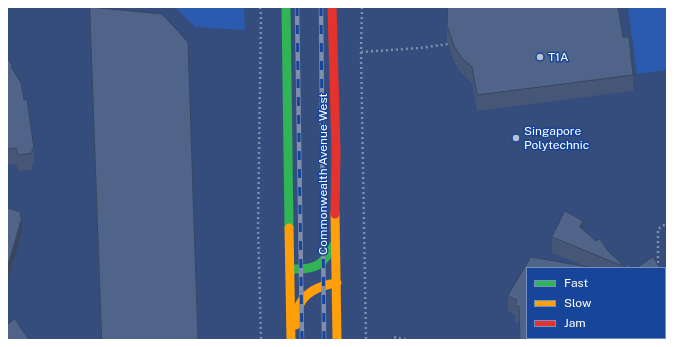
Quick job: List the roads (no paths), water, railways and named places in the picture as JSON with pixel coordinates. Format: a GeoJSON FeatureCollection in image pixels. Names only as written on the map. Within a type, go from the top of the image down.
{"type":"FeatureCollection","features":[{"type":"Feature","properties":{"kind":"main road"},"geometry":{"type":"LineString","coordinates":[[286,7],[291,340]]}},
{"type":"Feature","properties":{"kind":"main road","name":"Commonwealth Avenue West"},"geometry":{"type":"LineString","coordinates":[[332,7],[336,152],[335,243],[337,340]]}},
{"type":"Feature","properties":{"kind":"main road"},"geometry":{"type":"LineString","coordinates":[[290,269],[307,270],[322,264],[330,255],[335,243]]}},
{"type":"Feature","properties":{"kind":"main road"},"geometry":{"type":"LineString","coordinates":[[295,340],[298,309],[306,296],[314,289],[326,284],[337,282]]}},
{"type":"Feature","properties":{"kind":"railway"},"geometry":{"type":"LineString","coordinates":[[297,7],[302,340]]}},
{"type":"Feature","properties":{"kind":"railway"},"geometry":{"type":"LineString","coordinates":[[321,7],[324,340]]}},
{"type":"Feature","properties":{"kind":"place","name":"T1A"},"geometry":{"type":"Point","coordinates":[540,57]}},
{"type":"Feature","properties":{"kind":"place","name":"Singapore Polytechnic"},"geometry":{"type":"Point","coordinates":[516,138]}}]}
